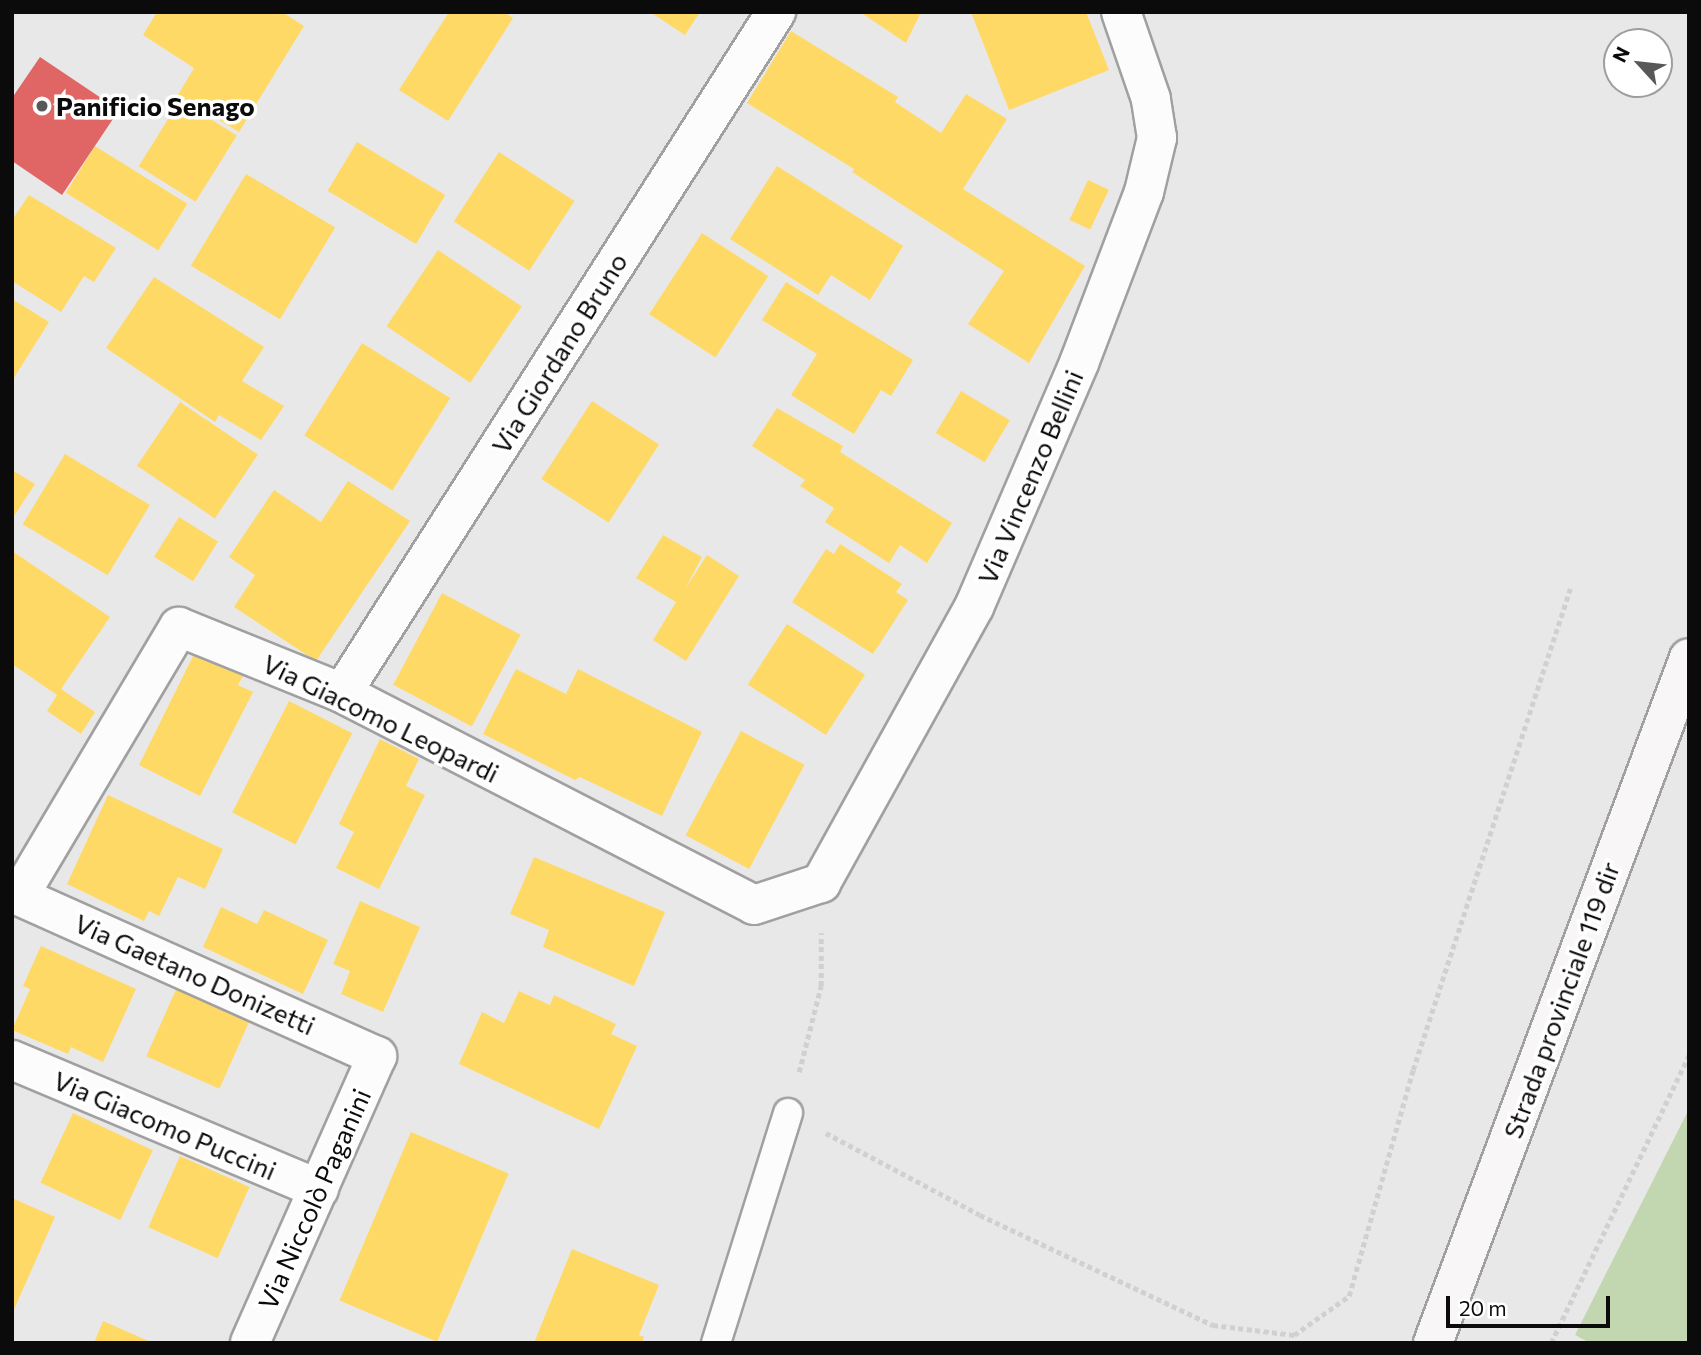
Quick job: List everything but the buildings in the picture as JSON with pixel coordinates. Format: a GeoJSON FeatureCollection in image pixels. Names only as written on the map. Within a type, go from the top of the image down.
{"type":"FeatureCollection","features":[{"type":"Feature","properties":{"kind":"street","name":"Via Giordano Bruno"},"geometry":{"type":"LineString","coordinates":[[342,693],[776,12]]}},
{"type":"Feature","properties":{"kind":"street","name":"Via Vincenzo Bellini"},"geometry":{"type":"LineString","coordinates":[[804,889],[974,607],[1079,363],[1144,192],[1157,138],[1151,99],[1121,12]]}},
{"type":"Feature","properties":{"kind":"street","name":"Via Giacomo Leopardi"},"geometry":{"type":"LineString","coordinates":[[16,895],[179,627],[342,693],[754,905],[804,889]]}},
{"type":"Feature","properties":{"kind":"street","name":"Strada provinciale 119 dir"},"geometry":{"type":"LineString","coordinates":[[1433,1343],[1689,658]]}},
{"type":"Feature","properties":{"kind":"street","name":"Via Gaetano Donizetti"},"geometry":{"type":"LineString","coordinates":[[16,895],[377,1056]]}},
{"type":"Feature","properties":{"kind":"street","name":"Via Niccolò Paganini"},"geometry":{"type":"LineString","coordinates":[[250,1343],[377,1056]]}},
{"type":"Feature","properties":{"kind":"street","name":"Via Giacomo Puccini"},"geometry":{"type":"LineString","coordinates":[[12,1060],[319,1189]]}},
{"type":"Feature","properties":{"kind":"lane"},"geometry":{"type":"LineString","coordinates":[[716,1343],[788,1113]]}},
{"type":"Feature","properties":{"kind":"path"},"geometry":{"type":"LineString","coordinates":[[804,889],[821,986],[788,1113],[980,1215],[1213,1325],[1294,1335],[1349,1296],[1413,1070],[1571,586]]}},
{"type":"Feature","properties":{"kind":"path"},"geometry":{"type":"LineString","coordinates":[[1552,1343],[1689,1055]]}},
{"type":"Feature","properties":{"kind":"green space"},"geometry":{"type":"Polygon","coordinates":[[[1689,1109],[1689,1343],[1590,1343],[1575,1335],[1689,1109]]]}},
{"type":"Feature","properties":{"kind":"place","name":"Panificio Senago"},"geometry":{"type":"Point","coordinates":[42,106]}}]}
